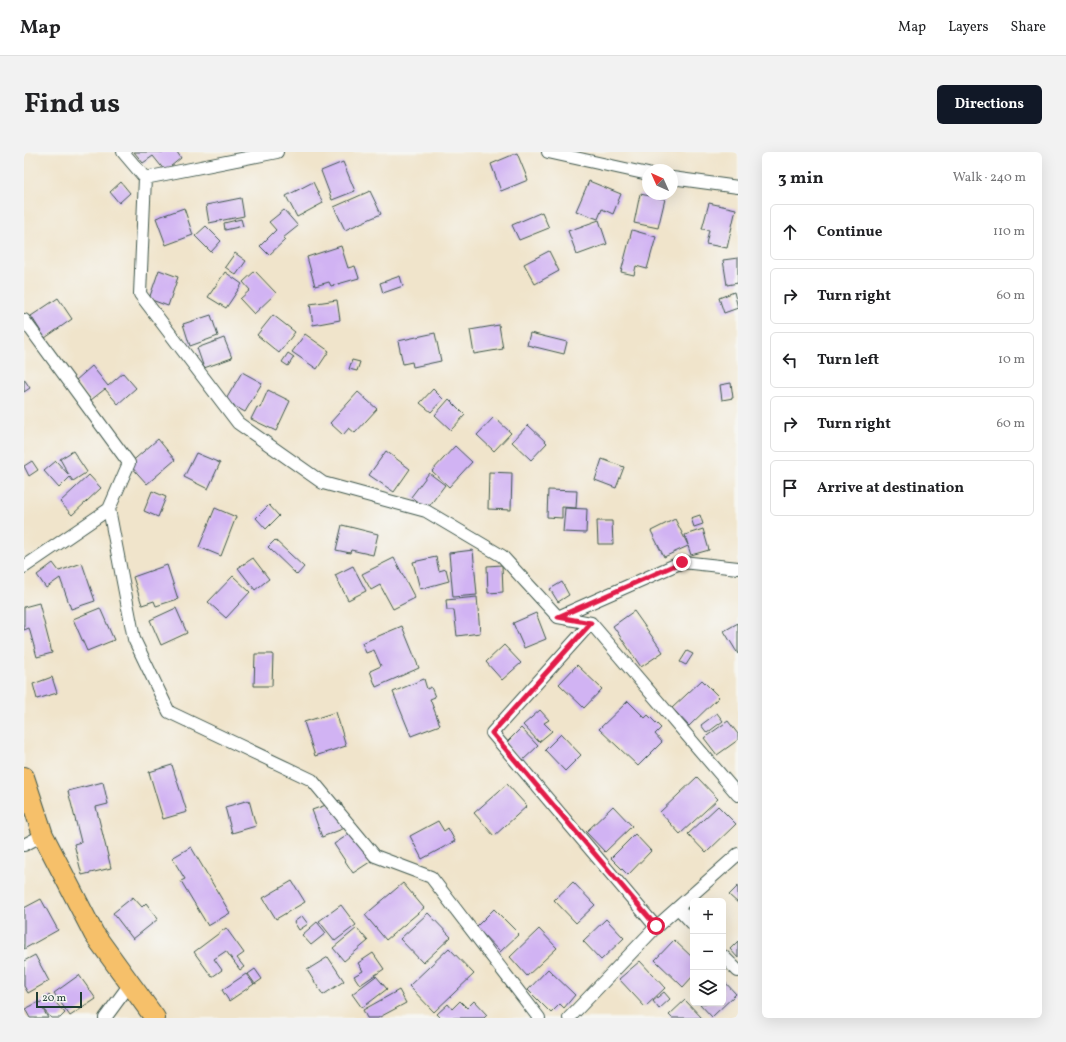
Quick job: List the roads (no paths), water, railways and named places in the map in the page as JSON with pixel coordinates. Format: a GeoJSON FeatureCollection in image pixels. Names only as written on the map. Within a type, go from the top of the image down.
{"type":"FeatureCollection","features":[{"type":"Feature","properties":{"kind":"main road"},"geometry":{"type":"LineString","coordinates":[[24,777],[43,835],[94,934],[155,1018]]}},
{"type":"Feature","properties":{"kind":"street"},"geometry":{"type":"LineString","coordinates":[[123,152],[145,178],[140,294],[238,423],[323,483],[426,511],[502,556],[558,617],[591,623],[738,795]]}},
{"type":"Feature","properties":{"kind":"street"},"geometry":{"type":"LineString","coordinates":[[145,178],[277,152]]}},
{"type":"Feature","properties":{"kind":"street"},"geometry":{"type":"LineString","coordinates":[[548,152],[642,173]]}},
{"type":"Feature","properties":{"kind":"street"},"geometry":{"type":"LineString","coordinates":[[678,179],[738,187]]}},
{"type":"Feature","properties":{"kind":"street"},"geometry":{"type":"LineString","coordinates":[[24,320],[129,463],[109,508],[24,567]]}},
{"type":"Feature","properties":{"kind":"street"},"geometry":{"type":"LineString","coordinates":[[109,508],[134,639],[169,712],[312,780],[375,856],[431,878],[538,1018]]}},
{"type":"Feature","properties":{"kind":"street"},"geometry":{"type":"LineString","coordinates":[[558,617],[682,562],[738,568]]}},
{"type":"Feature","properties":{"kind":"street"},"geometry":{"type":"LineString","coordinates":[[591,623],[492,733],[656,926]]}},
{"type":"Feature","properties":{"kind":"street"},"geometry":{"type":"LineString","coordinates":[[24,845],[43,835]]}},
{"type":"Feature","properties":{"kind":"street"},"geometry":{"type":"LineString","coordinates":[[569,1018],[656,926],[738,854]]}},
{"type":"Feature","properties":{"kind":"street"},"geometry":{"type":"LineString","coordinates":[[678,908],[690,921]]}},
{"type":"Feature","properties":{"kind":"street"},"geometry":{"type":"LineString","coordinates":[[726,959],[738,971]]}},
{"type":"Feature","properties":{"kind":"street"},"geometry":{"type":"LineString","coordinates":[[105,1018],[130,984]]}}]}
